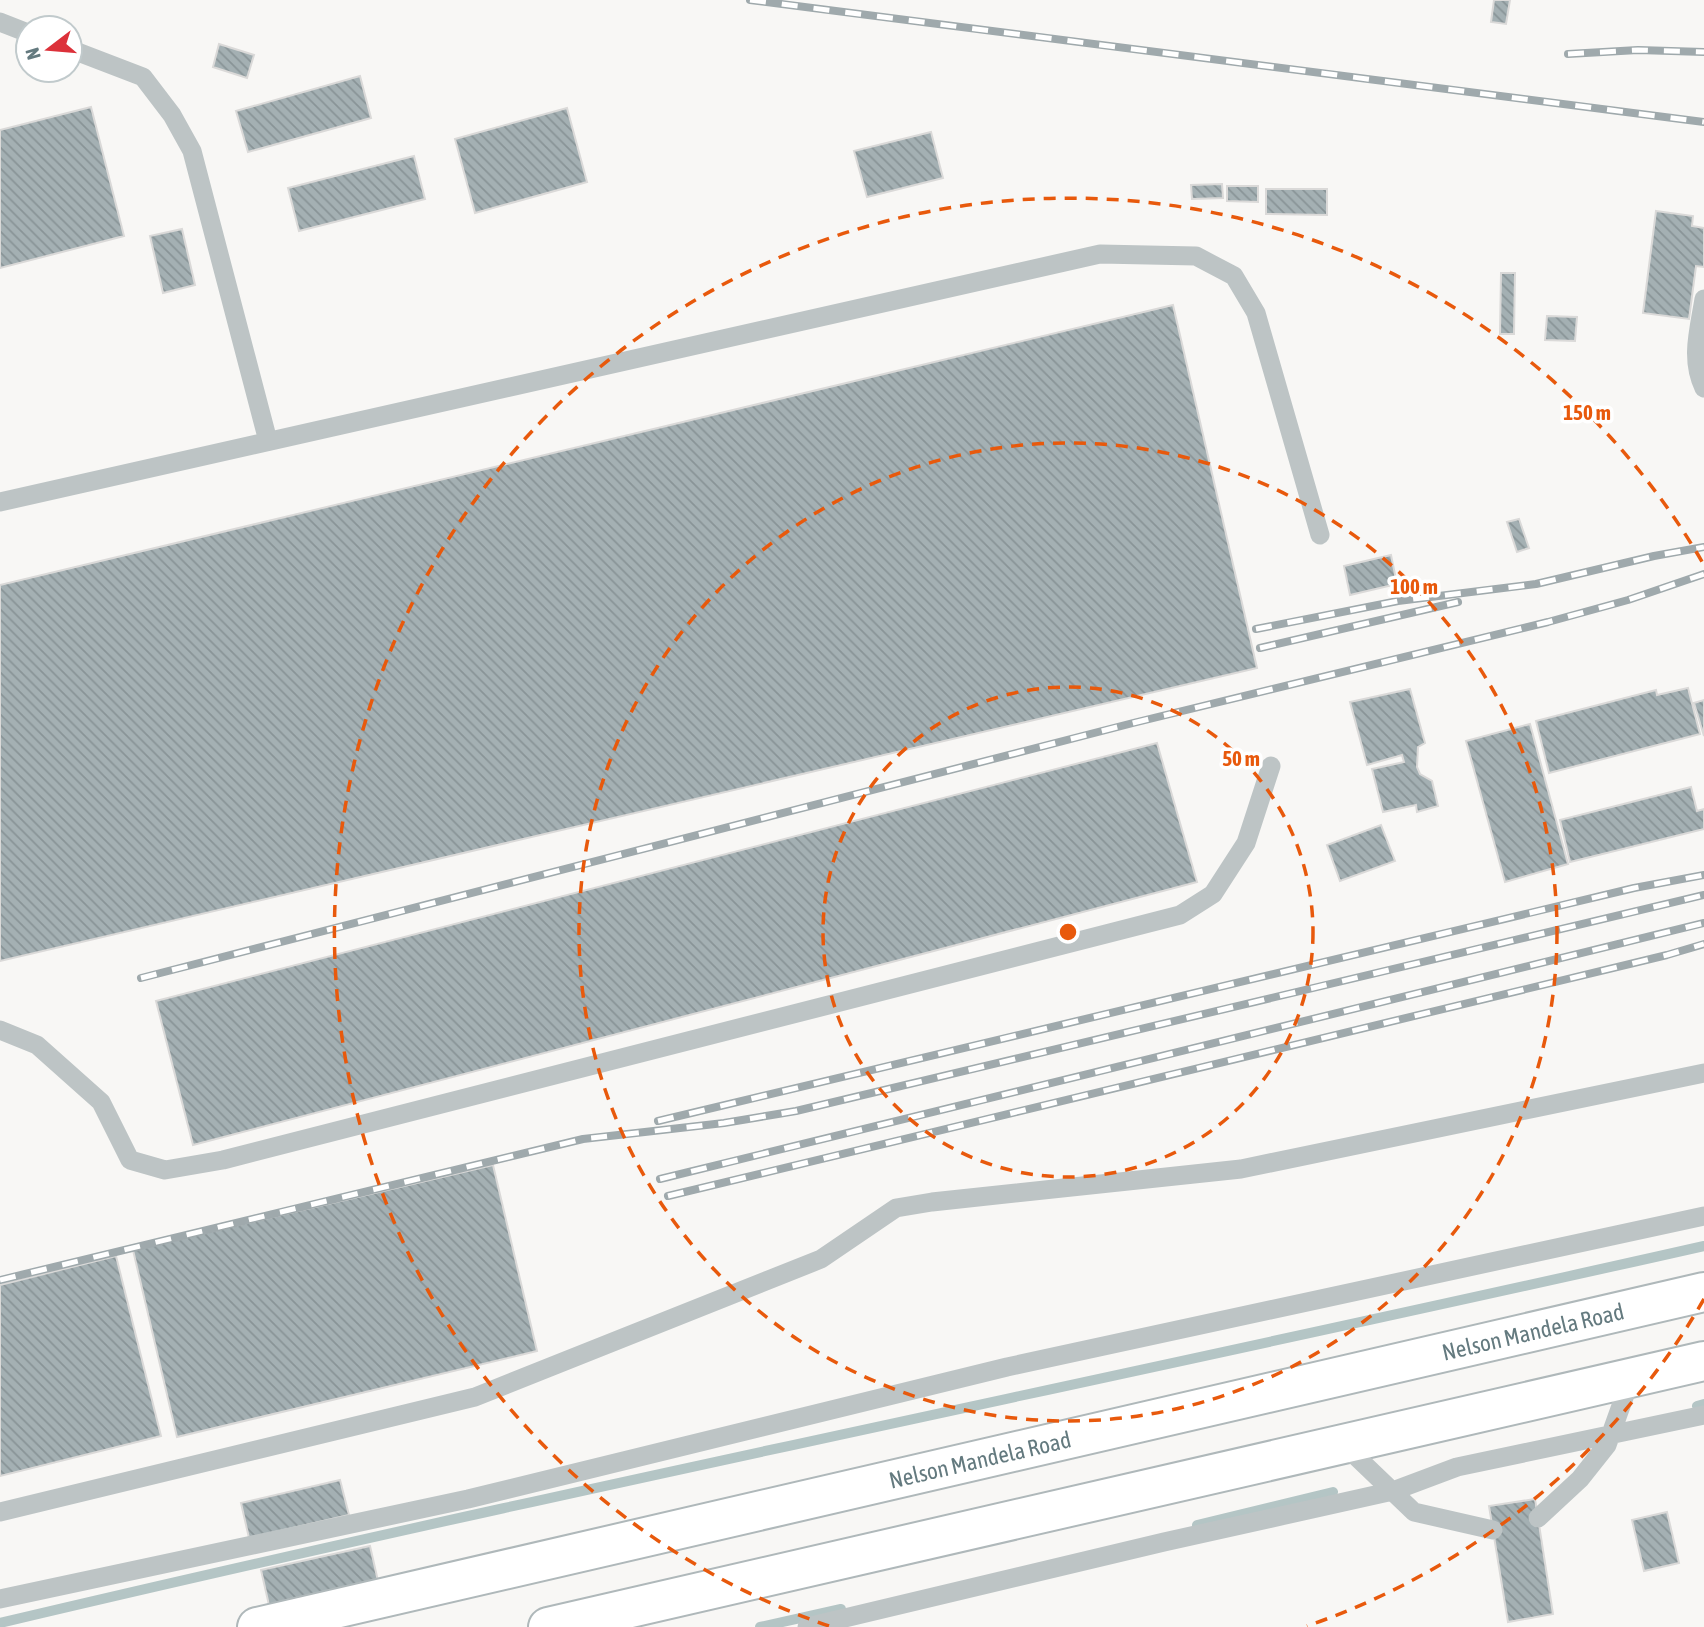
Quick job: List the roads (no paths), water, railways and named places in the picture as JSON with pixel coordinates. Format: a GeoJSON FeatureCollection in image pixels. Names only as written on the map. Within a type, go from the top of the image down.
{"type":"FeatureCollection","features":[{"type":"Feature","properties":{"kind":"main road","name":"Nelson Mandela Road"},"geometry":{"type":"LineString","coordinates":[[257,1627],[1704,1292]]}},
{"type":"Feature","properties":{"kind":"main road"},"geometry":{"type":"LineString","coordinates":[[548,1627],[1704,1362]]}},
{"type":"Feature","properties":{"kind":"lane"},"geometry":{"type":"LineString","coordinates":[[84,54],[143,77],[172,115],[192,151],[268,441]]}},
{"type":"Feature","properties":{"kind":"lane"},"geometry":{"type":"LineString","coordinates":[[0,502],[1100,254],[1196,256],[1234,276],[1256,313],[1320,535]]}},
{"type":"Feature","properties":{"kind":"lane"},"geometry":{"type":"LineString","coordinates":[[1704,299],[1695,354],[1697,370],[1704,388]]}},
{"type":"Feature","properties":{"kind":"lane"},"geometry":{"type":"LineString","coordinates":[[0,1030],[37,1045],[101,1102],[130,1160],[164,1170],[223,1160],[1180,915],[1213,894],[1246,842],[1271,766]]}},
{"type":"Feature","properties":{"kind":"lane"},"geometry":{"type":"LineString","coordinates":[[0,1512],[475,1397],[821,1259],[896,1208],[1241,1169],[1704,1073]]}},
{"type":"Feature","properties":{"kind":"lane"},"geometry":{"type":"LineString","coordinates":[[0,1599],[468,1499],[1007,1367],[1704,1216]]}},
{"type":"Feature","properties":{"kind":"lane"},"geometry":{"type":"LineString","coordinates":[[1538,1518],[1580,1479],[1607,1445],[1631,1378]]}},
{"type":"Feature","properties":{"kind":"lane"},"geometry":{"type":"LineString","coordinates":[[807,1627],[1164,1542],[1393,1492],[1457,1467],[1704,1415]]}},
{"type":"Feature","properties":{"kind":"lane"},"geometry":{"type":"LineString","coordinates":[[1343,1444],[1414,1512],[1493,1530]]}},
{"type":"Feature","properties":{"kind":"waterway"},"geometry":{"type":"LineString","coordinates":[[0,1623],[425,1526],[1704,1246]]}},
{"type":"Feature","properties":{"kind":"waterway"},"geometry":{"type":"LineString","coordinates":[[1697,1406],[1704,1404]]}},
{"type":"Feature","properties":{"kind":"waterway"},"geometry":{"type":"LineString","coordinates":[[1197,1525],[1333,1492]]}},
{"type":"Feature","properties":{"kind":"waterway"},"geometry":{"type":"LineString","coordinates":[[760,1627],[841,1609]]}},
{"type":"Feature","properties":{"kind":"railway"},"geometry":{"type":"LineString","coordinates":[[750,0],[1704,122]]}},
{"type":"Feature","properties":{"kind":"railway"},"geometry":{"type":"LineString","coordinates":[[1568,54],[1638,50],[1704,52]]}},
{"type":"Feature","properties":{"kind":"railway"},"geometry":{"type":"LineString","coordinates":[[1256,629],[1398,601],[1536,584],[1704,547]]}},
{"type":"Feature","properties":{"kind":"railway"},"geometry":{"type":"LineString","coordinates":[[141,978],[1133,723],[1548,622],[1628,600],[1704,574]]}},
{"type":"Feature","properties":{"kind":"railway"},"geometry":{"type":"LineString","coordinates":[[1260,648],[1458,602]]}},
{"type":"Feature","properties":{"kind":"railway"},"geometry":{"type":"LineString","coordinates":[[658,1121],[1634,888],[1704,875]]}},
{"type":"Feature","properties":{"kind":"railway"},"geometry":{"type":"LineString","coordinates":[[0,1280],[583,1139],[724,1123],[796,1111],[1704,895]]}},
{"type":"Feature","properties":{"kind":"railway"},"geometry":{"type":"LineString","coordinates":[[660,1179],[1704,923]]}},
{"type":"Feature","properties":{"kind":"railway"},"geometry":{"type":"LineString","coordinates":[[668,1196],[1704,944]]}}]}
